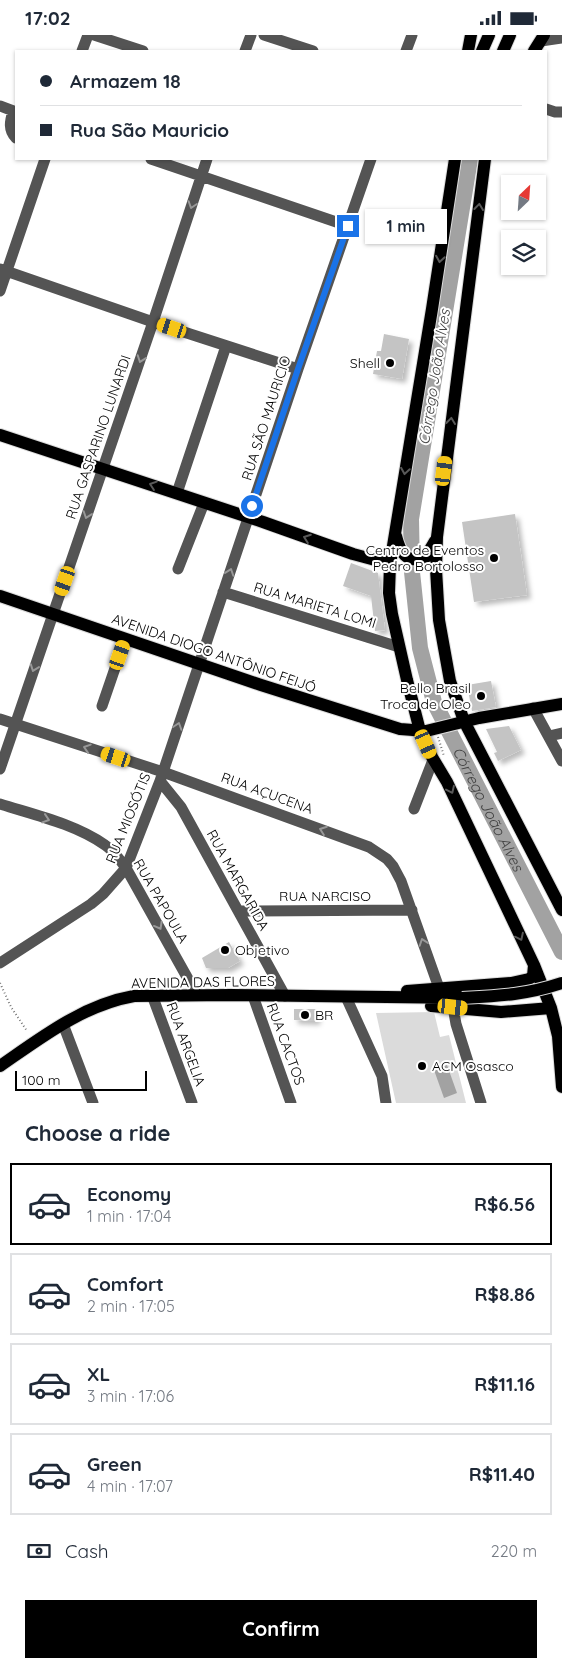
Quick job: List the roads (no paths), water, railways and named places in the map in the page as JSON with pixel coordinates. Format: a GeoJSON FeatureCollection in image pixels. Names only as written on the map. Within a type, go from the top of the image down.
{"type":"FeatureCollection","features":[{"type":"Feature","properties":{"kind":"main road"},"geometry":{"type":"LineString","coordinates":[[468,50],[470,35]]}},
{"type":"Feature","properties":{"kind":"main road"},"geometry":{"type":"LineString","coordinates":[[482,50],[489,35]]}},
{"type":"Feature","properties":{"kind":"main road"},"geometry":{"type":"LineString","coordinates":[[504,50],[510,35]]}},
{"type":"Feature","properties":{"kind":"main road"},"geometry":{"type":"LineString","coordinates":[[455,160],[396,539],[390,564],[389,593],[398,647],[433,760],[447,782],[534,965],[551,1008],[558,1036],[562,1087]]}},
{"type":"Feature","properties":{"kind":"main road"},"geometry":{"type":"LineString","coordinates":[[485,160],[434,542],[439,620],[450,681],[464,721],[562,910]]}},
{"type":"Feature","properties":{"kind":"main road"},"geometry":{"type":"LineString","coordinates":[[0,435],[178,493],[353,554],[390,564]]}},
{"type":"Feature","properties":{"kind":"main road"},"geometry":{"type":"LineString","coordinates":[[396,539],[403,554],[409,559],[416,560],[424,558],[434,542]]}},
{"type":"Feature","properties":{"kind":"main road","name":"AVENIDA DIOGO ANTÔNIO FEIJÓ"},"geometry":{"type":"LineString","coordinates":[[0,596],[361,717],[400,729],[423,731]]}},
{"type":"Feature","properties":{"kind":"main road"},"geometry":{"type":"LineString","coordinates":[[423,731],[464,721],[562,704]]}},
{"type":"Feature","properties":{"kind":"main road","name":"AVENIDA DAS FLORES"},"geometry":{"type":"LineString","coordinates":[[395,998],[408,990],[512,983],[530,979],[533,976],[534,965]]}},
{"type":"Feature","properties":{"kind":"main road"},"geometry":{"type":"LineString","coordinates":[[501,1012],[519,1008],[530,1001],[531,995],[528,987],[512,983]]}},
{"type":"Feature","properties":{"kind":"main road"},"geometry":{"type":"LineString","coordinates":[[458,1003],[534,992],[562,983]]}},
{"type":"Feature","properties":{"kind":"main road","name":"AVENIDA DAS FLORES"},"geometry":{"type":"LineString","coordinates":[[0,1066],[87,1010],[119,999],[152,995],[395,998],[458,1003],[501,1012],[551,1008]]}},
{"type":"Feature","properties":{"kind":"street"},"geometry":{"type":"LineString","coordinates":[[82,50],[88,35]]}},
{"type":"Feature","properties":{"kind":"street"},"geometry":{"type":"LineString","coordinates":[[94,35],[140,50]]}},
{"type":"Feature","properties":{"kind":"street"},"geometry":{"type":"LineString","coordinates":[[245,50],[250,35]]}},
{"type":"Feature","properties":{"kind":"street"},"geometry":{"type":"LineString","coordinates":[[264,35],[309,50]]}},
{"type":"Feature","properties":{"kind":"street"},"geometry":{"type":"LineString","coordinates":[[406,50],[412,35]]}},
{"type":"Feature","properties":{"kind":"street"},"geometry":{"type":"LineString","coordinates":[[540,42],[562,39]]}},
{"type":"Feature","properties":{"kind":"street"},"geometry":{"type":"LineString","coordinates":[[0,106],[14,112],[10,121],[10,130],[15,136]]}},
{"type":"Feature","properties":{"kind":"street"},"geometry":{"type":"LineString","coordinates":[[0,291],[3,270],[45,160]]}},
{"type":"Feature","properties":{"kind":"street"},"geometry":{"type":"LineString","coordinates":[[153,160],[348,226]]}},
{"type":"Feature","properties":{"kind":"street","name":"RUA GASPARINO LUNARDI"},"geometry":{"type":"LineString","coordinates":[[0,769],[14,723],[153,323],[207,160]]}},
{"type":"Feature","properties":{"kind":"street","name":"RUA SÃO MAURICIO"},"geometry":{"type":"LineString","coordinates":[[161,776],[371,160]]}},
{"type":"Feature","properties":{"kind":"street"},"geometry":{"type":"LineString","coordinates":[[3,270],[153,323],[298,369]]}},
{"type":"Feature","properties":{"kind":"street"},"geometry":{"type":"LineString","coordinates":[[178,493],[226,346]]}},
{"type":"Feature","properties":{"kind":"street"},"geometry":{"type":"LineString","coordinates":[[178,569],[204,503]]}},
{"type":"Feature","properties":{"kind":"street","name":"RUA MARIETA LOMI"},"geometry":{"type":"LineString","coordinates":[[223,592],[398,647]]}},
{"type":"Feature","properties":{"kind":"street"},"geometry":{"type":"LineString","coordinates":[[102,706],[125,639]]}},
{"type":"Feature","properties":{"kind":"street"},"geometry":{"type":"LineString","coordinates":[[533,708],[562,761]]}},
{"type":"Feature","properties":{"kind":"street","name":"RUA AÇUCENA"},"geometry":{"type":"LineString","coordinates":[[0,719],[345,838],[377,851],[393,866],[400,881],[412,910],[438,988]]}},
{"type":"Feature","properties":{"kind":"street"},"geometry":{"type":"LineString","coordinates":[[549,736],[562,733]]}},
{"type":"Feature","properties":{"kind":"street"},"geometry":{"type":"LineString","coordinates":[[414,809],[433,760]]}},
{"type":"Feature","properties":{"kind":"street","name":"RUA MIOSÓTIS"},"geometry":{"type":"LineString","coordinates":[[0,963],[91,904],[126,868],[161,776]]}},
{"type":"Feature","properties":{"kind":"street","name":"RUA MARGARIDA"},"geometry":{"type":"LineString","coordinates":[[161,776],[181,807],[285,996]]}},
{"type":"Feature","properties":{"kind":"street","name":"RUA PAPOULA"},"geometry":{"type":"LineString","coordinates":[[0,804],[60,824],[94,839],[113,852],[126,868],[197,995]]}},
{"type":"Feature","properties":{"kind":"street","name":"RUA NARCISO"},"geometry":{"type":"LineString","coordinates":[[238,911],[412,910]]}},
{"type":"Feature","properties":{"kind":"street","name":"RUA ARGELIA"},"geometry":{"type":"LineString","coordinates":[[152,995],[192,1103]]}},
{"type":"Feature","properties":{"kind":"street","name":"RUA CACTOS"},"geometry":{"type":"LineString","coordinates":[[253,996],[291,1103]]}},
{"type":"Feature","properties":{"kind":"street"},"geometry":{"type":"LineString","coordinates":[[346,997],[382,1076],[386,1103]]}},
{"type":"Feature","properties":{"kind":"street"},"geometry":{"type":"LineString","coordinates":[[458,1003],[456,1023],[481,1103]]}},
{"type":"Feature","properties":{"kind":"street"},"geometry":{"type":"LineString","coordinates":[[63,1024],[93,1103]]}},
{"type":"Feature","properties":{"kind":"waterway","name":"Córrego João Alves"},"geometry":{"type":"LineString","coordinates":[[470,160],[411,519],[412,572],[420,648],[434,702],[562,952]]}},
{"type":"Feature","properties":{"kind":"place","name":"Shell"},"geometry":{"type":"Point","coordinates":[390,363]}},
{"type":"Feature","properties":{"kind":"place","name":"Centro de Eventos Pedro Bortolosso"},"geometry":{"type":"Point","coordinates":[494,558]}},
{"type":"Feature","properties":{"kind":"place","name":"Bello Brasil Troca de Oleo"},"geometry":{"type":"Point","coordinates":[481,696]}},
{"type":"Feature","properties":{"kind":"place","name":"Objetivo"},"geometry":{"type":"Point","coordinates":[225,950]}},
{"type":"Feature","properties":{"kind":"place","name":"BR"},"geometry":{"type":"Point","coordinates":[305,1015]}},
{"type":"Feature","properties":{"kind":"place","name":"ACM Osasco"},"geometry":{"type":"Point","coordinates":[422,1066]}}]}
